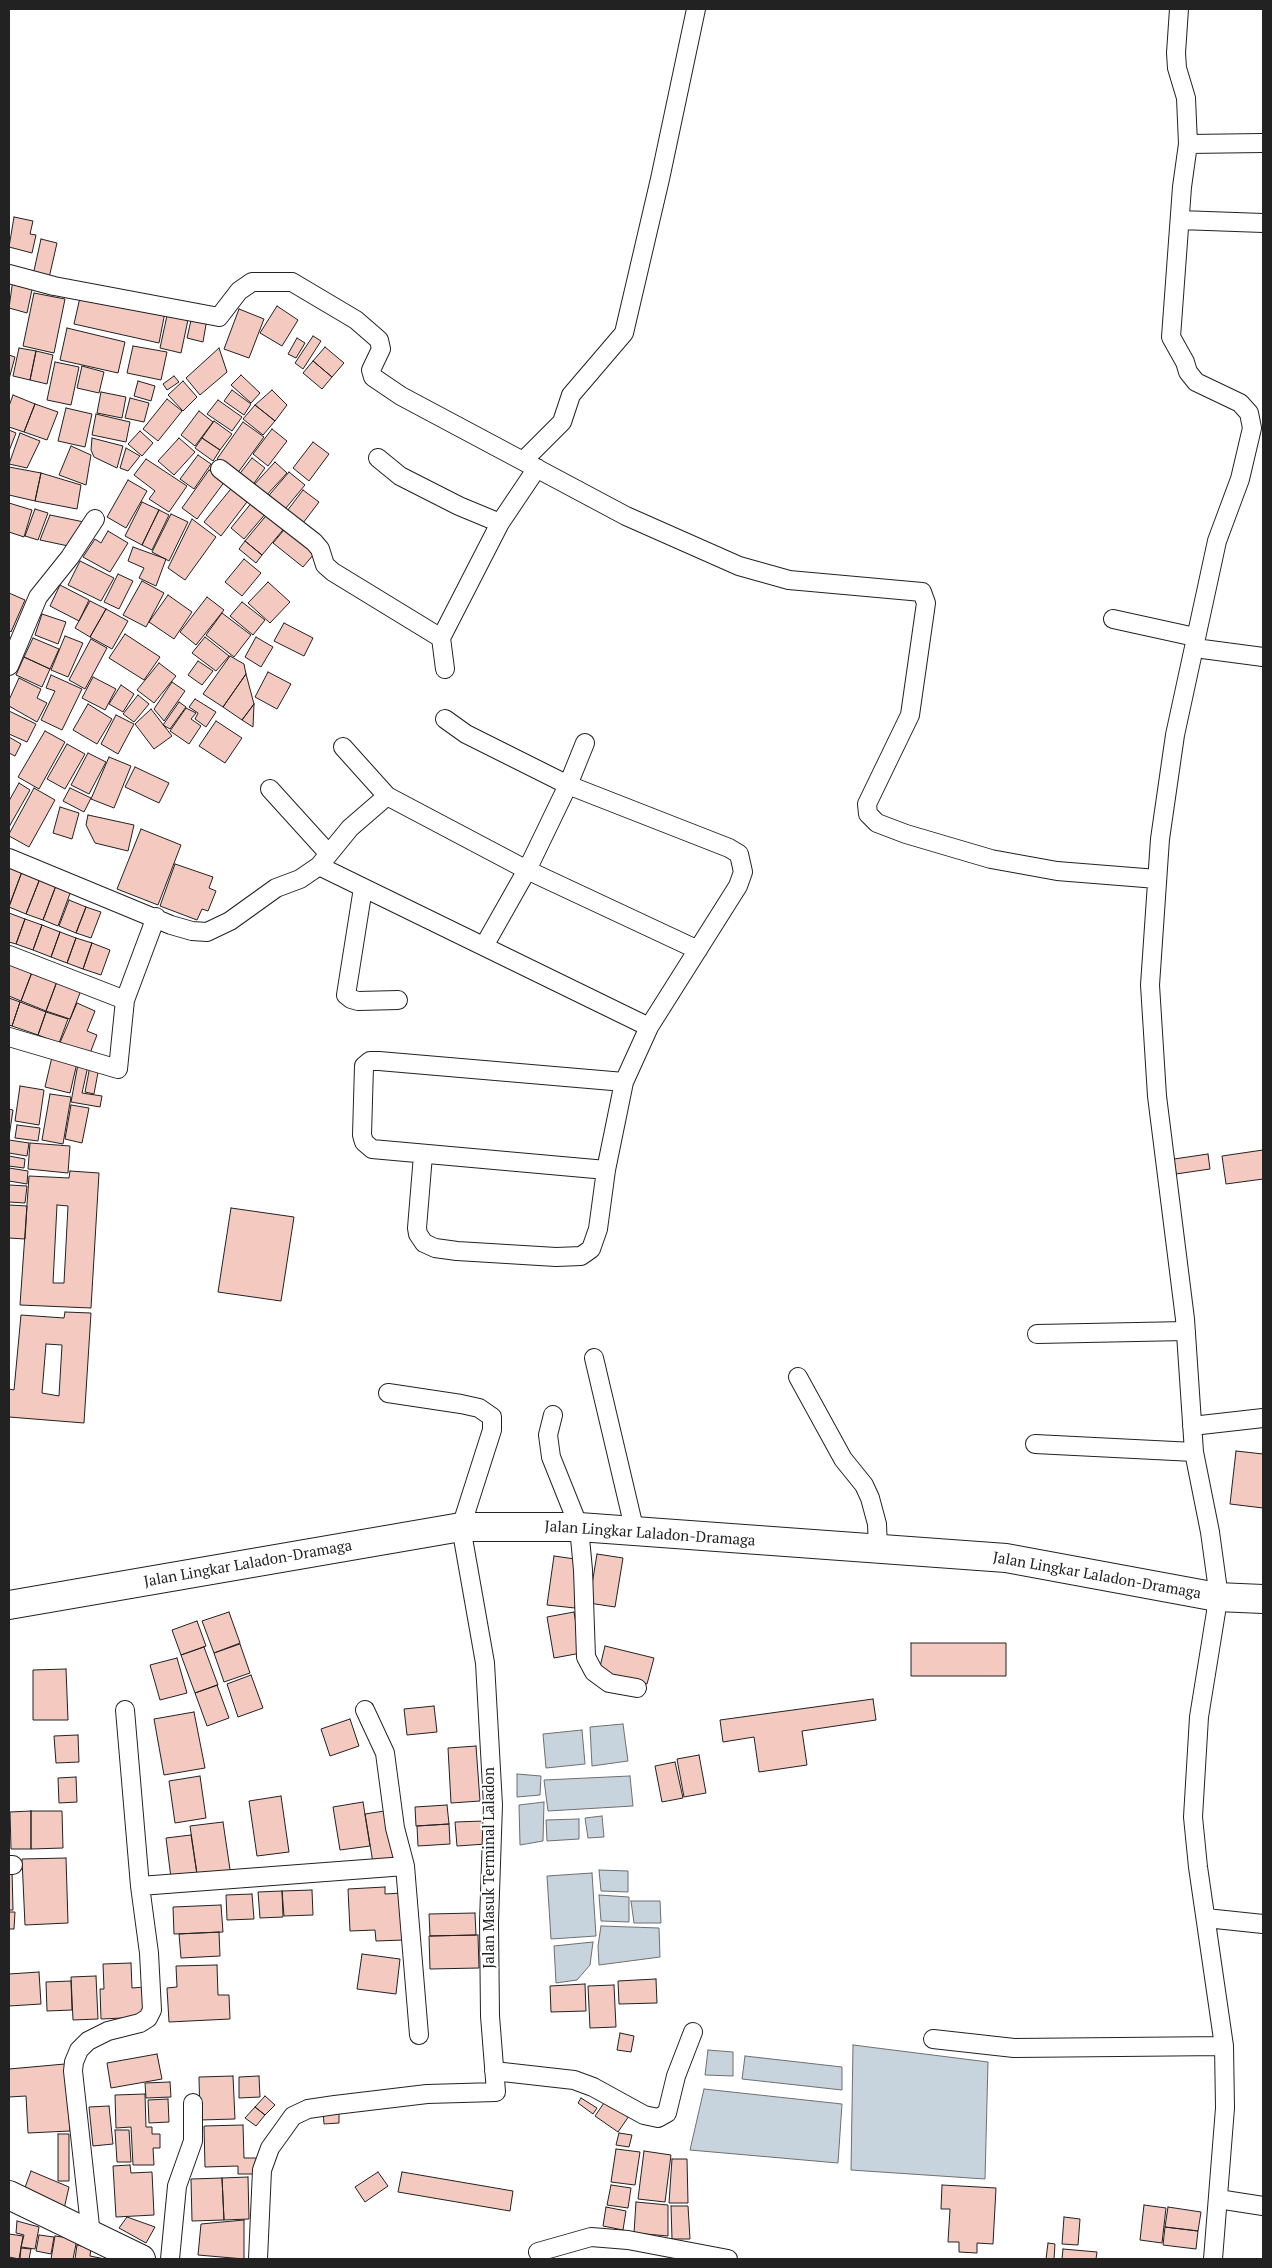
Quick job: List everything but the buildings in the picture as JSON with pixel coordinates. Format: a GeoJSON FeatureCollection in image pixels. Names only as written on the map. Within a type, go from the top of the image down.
{"type":"FeatureCollection","features":[{"type":"Feature","properties":{"kind":"main road","name":"Jalan Lingkar Laladon-Dramaga"},"geometry":{"type":"LineString","coordinates":[[9,1605],[461,1527],[579,1527],[1006,1558],[1217,1597],[1263,1599]]}},
{"type":"Feature","properties":{"kind":"main road"},"geometry":{"type":"LineString","coordinates":[[9,2195],[141,2259]]}},
{"type":"Feature","properties":{"kind":"street"},"geometry":{"type":"LineString","coordinates":[[445,669],[441,638],[530,465],[562,422],[571,395],[624,333],[660,179],[696,9]]}},
{"type":"Feature","properties":{"kind":"street"},"geometry":{"type":"LineString","coordinates":[[1179,9],[1176,53],[1177,68],[1186,98],[1188,144],[1171,337],[1185,362],[1188,372],[1196,382],[1240,403],[1249,414],[1252,424],[1240,479],[1217,541],[1186,677],[1175,735],[1160,838],[1150,1004],[1166,1180],[1186,1331],[1194,1452],[1215,1564],[1217,1597],[1199,1717],[1193,1802],[1196,1850],[1224,2046],[1224,2108],[1213,2259]]}},
{"type":"Feature","properties":{"kind":"street"},"geometry":{"type":"LineString","coordinates":[[1188,144],[1263,144]]}},
{"type":"Feature","properties":{"kind":"street"},"geometry":{"type":"LineString","coordinates":[[1180,220],[1263,223]]}},
{"type":"Feature","properties":{"kind":"street"},"geometry":{"type":"LineString","coordinates":[[9,274],[54,286],[219,317],[239,292],[252,282],[292,282],[356,320],[379,340],[381,349],[371,370],[374,377],[401,396],[626,516],[739,566],[789,580],[922,592],[926,603],[910,715],[867,804],[868,814],[877,822],[906,834],[991,859],[1057,871],[1157,879]]}},
{"type":"Feature","properties":{"kind":"street"},"geometry":{"type":"LineString","coordinates":[[378,458],[409,480],[459,506],[500,523]]}},
{"type":"Feature","properties":{"kind":"street"},"geometry":{"type":"LineString","coordinates":[[220,469],[314,542],[320,549],[325,565],[333,572],[441,638]]}},
{"type":"Feature","properties":{"kind":"street"},"geometry":{"type":"LineString","coordinates":[[9,666],[38,597],[70,556],[95,519]]}},
{"type":"Feature","properties":{"kind":"street"},"geometry":{"type":"LineString","coordinates":[[1113,619],[1195,643],[1263,657]]}},
{"type":"Feature","properties":{"kind":"street"},"geometry":{"type":"LineString","coordinates":[[423,1155],[418,1234],[424,1243],[457,1252],[556,1257],[586,1253],[594,1242],[598,1228],[606,1170],[624,1082],[649,1027],[738,886],[743,872],[739,854],[568,785],[466,734],[444,719]]}},
{"type":"Feature","properties":{"kind":"street"},"geometry":{"type":"LineString","coordinates":[[484,946],[526,870],[568,785],[585,743]]}},
{"type":"Feature","properties":{"kind":"street"},"geometry":{"type":"LineString","coordinates":[[343,747],[386,796],[526,870],[698,950]]}},
{"type":"Feature","properties":{"kind":"street"},"geometry":{"type":"LineString","coordinates":[[270,789],[324,859],[363,888],[649,1027]]}},
{"type":"Feature","properties":{"kind":"street"},"geometry":{"type":"LineString","coordinates":[[9,858],[184,929],[207,932],[230,921],[276,888],[300,879],[324,859],[350,828],[386,796]]}},
{"type":"Feature","properties":{"kind":"street"},"geometry":{"type":"LineString","coordinates":[[363,888],[346,995],[351,1000],[358,1001],[398,1000]]}},
{"type":"Feature","properties":{"kind":"street"},"geometry":{"type":"LineString","coordinates":[[9,1037],[118,1069],[125,1000],[156,917]]}},
{"type":"Feature","properties":{"kind":"street"},"geometry":{"type":"LineString","coordinates":[[9,955],[125,1000]]}},
{"type":"Feature","properties":{"kind":"street"},"geometry":{"type":"LineString","coordinates":[[606,1170],[372,1149],[364,1142],[362,1135],[363,1074],[366,1063],[378,1061],[624,1082]]}},
{"type":"Feature","properties":{"kind":"street"},"geometry":{"type":"LineString","coordinates":[[1038,1334],[1186,1331]]}},
{"type":"Feature","properties":{"kind":"street"},"geometry":{"type":"LineString","coordinates":[[594,1358],[635,1532]]}},
{"type":"Feature","properties":{"kind":"street"},"geometry":{"type":"LineString","coordinates":[[798,1377],[843,1459],[864,1485],[870,1498],[876,1524],[878,1549]]}},
{"type":"Feature","properties":{"kind":"street"},"geometry":{"type":"LineString","coordinates":[[388,1394],[470,1406],[479,1408],[492,1417],[492,1430],[461,1527]]}},
{"type":"Feature","properties":{"kind":"street"},"geometry":{"type":"LineString","coordinates":[[552,1415],[548,1435],[551,1457],[579,1527],[583,1570],[586,1657],[594,1672],[610,1683],[637,1688]]}},
{"type":"Feature","properties":{"kind":"street"},"geometry":{"type":"LineString","coordinates":[[1192,1426],[1263,1418]]}},
{"type":"Feature","properties":{"kind":"street"},"geometry":{"type":"LineString","coordinates":[[1035,1444],[1194,1452]]}},
{"type":"Feature","properties":{"kind":"street","name":"Jalan Masuk Terminal Laladon"},"geometry":{"type":"LineString","coordinates":[[258,2259],[262,2170],[270,2148],[293,2116],[308,2109],[427,2094],[496,2092],[490,2016],[489,1922],[493,1805],[485,1664],[461,1527]]}},
{"type":"Feature","properties":{"kind":"street"},"geometry":{"type":"LineString","coordinates":[[91,2235],[74,2062],[79,2050],[88,2042],[108,2031],[140,2023],[148,2018],[152,2010],[149,1953],[140,1886],[125,1710]]}},
{"type":"Feature","properties":{"kind":"street"},"geometry":{"type":"LineString","coordinates":[[365,1710],[385,1754],[395,1828],[405,1866],[419,2035]]}},
{"type":"Feature","properties":{"kind":"street"},"geometry":{"type":"LineString","coordinates":[[140,1886],[405,1866]]}},
{"type":"Feature","properties":{"kind":"street"},"geometry":{"type":"LineString","coordinates":[[1206,1918],[1263,1924]]}},
{"type":"Feature","properties":{"kind":"street"},"geometry":{"type":"LineString","coordinates":[[494,2072],[574,2080],[594,2087],[650,2117],[663,2117],[669,2108],[676,2076],[693,2032]]}},
{"type":"Feature","properties":{"kind":"street"},"geometry":{"type":"LineString","coordinates":[[933,2039],[1014,2048],[1224,2046]]}},
{"type":"Feature","properties":{"kind":"street"},"geometry":{"type":"LineString","coordinates":[[170,2259],[177,2186],[193,2141],[193,2103]]}},
{"type":"Feature","properties":{"kind":"street"},"geometry":{"type":"LineString","coordinates":[[1218,2199],[1263,2206]]}},
{"type":"Feature","properties":{"kind":"street"},"geometry":{"type":"LineString","coordinates":[[538,2252],[591,2237],[628,2240],[728,2259]]}},
{"type":"Feature","properties":{"kind":"shaded area"},"geometry":{"type":"Polygon","coordinates":[[[623,1724],[628,1761],[592,1766],[590,1727],[623,1724]]]}},
{"type":"Feature","properties":{"kind":"shaded area"},"geometry":{"type":"Polygon","coordinates":[[[582,1730],[585,1764],[546,1768],[543,1734],[582,1730]]]}},
{"type":"Feature","properties":{"kind":"shaded area"},"geometry":{"type":"Polygon","coordinates":[[[517,1774],[541,1776],[540,1795],[517,1797],[517,1774]]]}},
{"type":"Feature","properties":{"kind":"shaded area"},"geometry":{"type":"Polygon","coordinates":[[[630,1776],[633,1806],[548,1811],[544,1780],[630,1776]]]}},
{"type":"Feature","properties":{"kind":"shaded area"},"geometry":{"type":"Polygon","coordinates":[[[544,1802],[543,1841],[520,1845],[519,1805],[544,1802]]]}},
{"type":"Feature","properties":{"kind":"shaded area"},"geometry":{"type":"Polygon","coordinates":[[[602,1816],[604,1837],[588,1838],[585,1818],[602,1816]]]}},
{"type":"Feature","properties":{"kind":"shaded area"},"geometry":{"type":"Polygon","coordinates":[[[579,1819],[579,1839],[547,1841],[546,1820],[579,1819]]]}},
{"type":"Feature","properties":{"kind":"shaded area"},"geometry":{"type":"Polygon","coordinates":[[[599,1870],[628,1871],[628,1892],[601,1891],[599,1870]]]}},
{"type":"Feature","properties":{"kind":"shaded area"},"geometry":{"type":"Polygon","coordinates":[[[592,1873],[596,1936],[551,1939],[547,1876],[592,1873]]]}},
{"type":"Feature","properties":{"kind":"shaded area"},"geometry":{"type":"Polygon","coordinates":[[[599,1895],[629,1897],[629,1922],[601,1921],[599,1895]]]}},
{"type":"Feature","properties":{"kind":"shaded area"},"geometry":{"type":"Polygon","coordinates":[[[631,1901],[660,1901],[661,1923],[634,1923],[631,1901]]]}},
{"type":"Feature","properties":{"kind":"shaded area"},"geometry":{"type":"Polygon","coordinates":[[[601,1926],[659,1928],[660,1957],[599,1965],[598,1946],[601,1926]]]}},
{"type":"Feature","properties":{"kind":"shaded area"},"geometry":{"type":"Polygon","coordinates":[[[593,1942],[590,1965],[577,1980],[556,1983],[554,1946],[593,1942]]]}},
{"type":"Feature","properties":{"kind":"shaded area"},"geometry":{"type":"Polygon","coordinates":[[[853,2045],[988,2062],[985,2179],[851,2170],[853,2045]]]}},
{"type":"Feature","properties":{"kind":"shaded area"},"geometry":{"type":"Polygon","coordinates":[[[708,2050],[733,2052],[733,2076],[705,2075],[708,2050]]]}},
{"type":"Feature","properties":{"kind":"shaded area"},"geometry":{"type":"Polygon","coordinates":[[[745,2056],[842,2067],[842,2090],[742,2079],[745,2056]]]}},
{"type":"Feature","properties":{"kind":"shaded area"},"geometry":{"type":"Polygon","coordinates":[[[704,2089],[842,2104],[838,2163],[690,2150],[704,2089]]]}}]}
